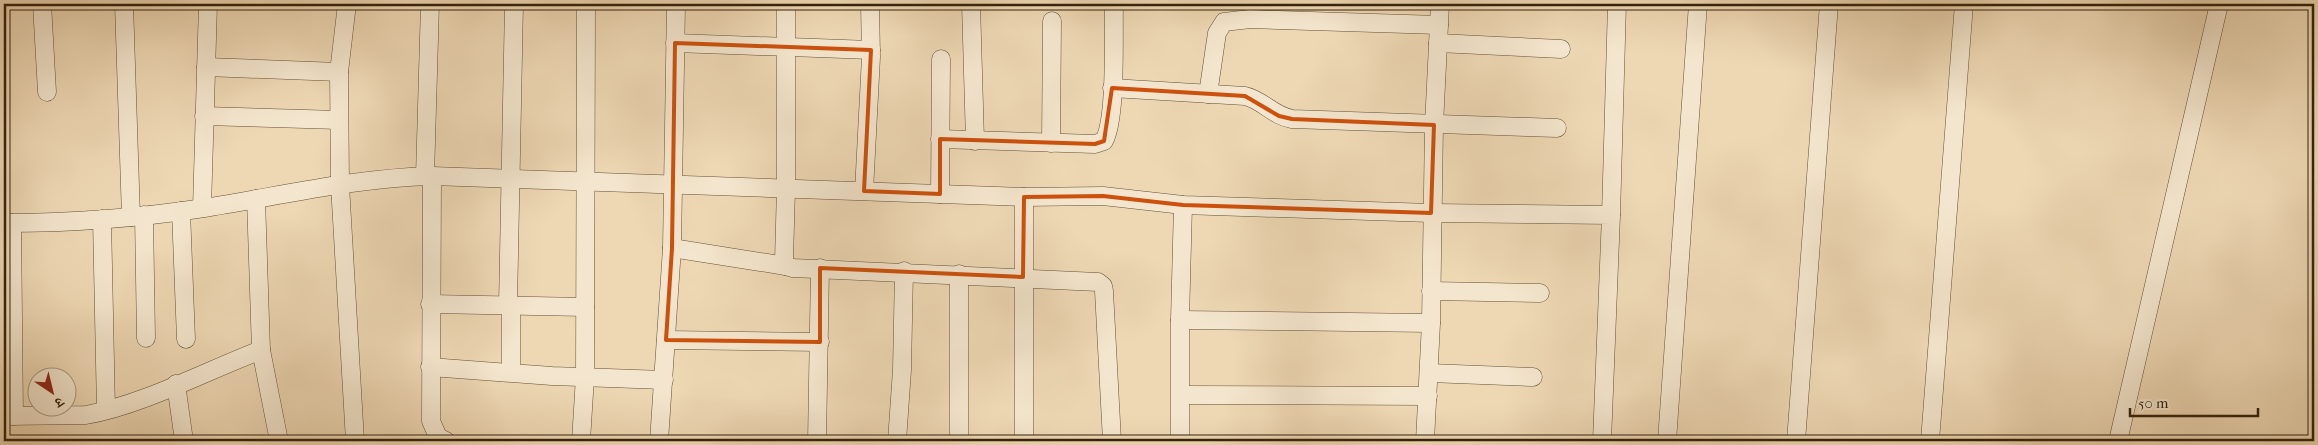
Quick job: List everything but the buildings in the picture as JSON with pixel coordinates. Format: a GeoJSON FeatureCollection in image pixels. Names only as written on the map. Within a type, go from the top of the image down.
{"type":"FeatureCollection","features":[{"type":"Feature","properties":{"kind":"street"},"geometry":{"type":"LineString","coordinates":[[42,4],[47,92]]}},
{"type":"Feature","properties":{"kind":"street"},"geometry":{"type":"LineString","coordinates":[[124,4],[146,338]]}},
{"type":"Feature","properties":{"kind":"street"},"geometry":{"type":"LineString","coordinates":[[202,208],[208,4]]}},
{"type":"Feature","properties":{"kind":"street"},"geometry":{"type":"LineString","coordinates":[[347,4],[339,72],[340,185],[355,441]]}},
{"type":"Feature","properties":{"kind":"street"},"geometry":{"type":"LineString","coordinates":[[430,4],[428,176],[430,367],[431,421],[436,437]]}},
{"type":"Feature","properties":{"kind":"street"},"geometry":{"type":"LineString","coordinates":[[511,372],[511,179],[514,4]]}},
{"type":"Feature","properties":{"kind":"street"},"geometry":{"type":"LineString","coordinates":[[581,441],[585,377],[584,182],[586,4]]}},
{"type":"Feature","properties":{"kind":"street"},"geometry":{"type":"LineString","coordinates":[[659,441],[672,248],[676,4]]}},
{"type":"Feature","properties":{"kind":"street"},"geometry":{"type":"LineString","coordinates":[[786,4],[784,261],[786,266]]}},
{"type":"Feature","properties":{"kind":"street"},"geometry":{"type":"LineString","coordinates":[[864,191],[871,50],[870,4]]}},
{"type":"Feature","properties":{"kind":"street"},"geometry":{"type":"LineString","coordinates":[[971,4],[975,141]]}},
{"type":"Feature","properties":{"kind":"street"},"geometry":{"type":"LineString","coordinates":[[940,139],[1095,144],[1104,141],[1108,134],[1112,88],[1114,4]]}},
{"type":"Feature","properties":{"kind":"street"},"geometry":{"type":"LineString","coordinates":[[1425,441],[1431,323],[1431,213],[1440,4]]}},
{"type":"Feature","properties":{"kind":"street"},"geometry":{"type":"LineString","coordinates":[[1602,441],[1618,4]]}},
{"type":"Feature","properties":{"kind":"street"},"geometry":{"type":"LineString","coordinates":[[1667,441],[1698,4]]}},
{"type":"Feature","properties":{"kind":"street"},"geometry":{"type":"LineString","coordinates":[[1796,441],[1829,4]]}},
{"type":"Feature","properties":{"kind":"street"},"geometry":{"type":"LineString","coordinates":[[1930,441],[1964,4]]}},
{"type":"Feature","properties":{"kind":"street"},"geometry":{"type":"LineString","coordinates":[[2118,441],[2219,4]]}},
{"type":"Feature","properties":{"kind":"street"},"geometry":{"type":"LineString","coordinates":[[1208,94],[1217,33],[1224,22],[1250,19],[1439,25]]}},
{"type":"Feature","properties":{"kind":"street"},"geometry":{"type":"LineString","coordinates":[[1052,21],[1052,143]]}},
{"type":"Feature","properties":{"kind":"street"},"geometry":{"type":"LineString","coordinates":[[675,42],[871,50]]}},
{"type":"Feature","properties":{"kind":"street"},"geometry":{"type":"LineString","coordinates":[[1438,43],[1561,49]]}},
{"type":"Feature","properties":{"kind":"street"},"geometry":{"type":"LineString","coordinates":[[940,194],[941,58]]}},
{"type":"Feature","properties":{"kind":"street"},"geometry":{"type":"LineString","coordinates":[[206,66],[339,72]]}},
{"type":"Feature","properties":{"kind":"street"},"geometry":{"type":"LineString","coordinates":[[1112,88],[1252,97],[1279,116],[1292,119],[1557,128]]}},
{"type":"Feature","properties":{"kind":"street"},"geometry":{"type":"LineString","coordinates":[[204,116],[339,120]]}},
{"type":"Feature","properties":{"kind":"street"},"geometry":{"type":"LineString","coordinates":[[260,350],[106,410],[86,415],[9,416],[8,223],[137,216],[202,208],[379,178],[428,176],[1024,197],[1103,196],[1183,204],[1431,213],[1611,215]]}},
{"type":"Feature","properties":{"kind":"street"},"geometry":{"type":"LineString","coordinates":[[1024,197],[1022,277],[1024,441]]}},
{"type":"Feature","properties":{"kind":"street"},"geometry":{"type":"LineString","coordinates":[[256,199],[260,350],[279,441]]}},
{"type":"Feature","properties":{"kind":"street"},"geometry":{"type":"LineString","coordinates":[[1180,441],[1180,320],[1183,204]]}},
{"type":"Feature","properties":{"kind":"street"},"geometry":{"type":"LineString","coordinates":[[181,211],[186,339]]}},
{"type":"Feature","properties":{"kind":"street"},"geometry":{"type":"LineString","coordinates":[[102,219],[106,410]]}},
{"type":"Feature","properties":{"kind":"street"},"geometry":{"type":"LineString","coordinates":[[672,248],[793,268],[959,274],[1098,282],[1103,286],[1112,441]]}},
{"type":"Feature","properties":{"kind":"street"},"geometry":{"type":"LineString","coordinates":[[817,441],[820,268]]}},
{"type":"Feature","properties":{"kind":"street"},"geometry":{"type":"LineString","coordinates":[[897,441],[902,370],[904,272]]}},
{"type":"Feature","properties":{"kind":"street"},"geometry":{"type":"LineString","coordinates":[[958,441],[959,274]]}},
{"type":"Feature","properties":{"kind":"street"},"geometry":{"type":"LineString","coordinates":[[1431,291],[1540,293]]}},
{"type":"Feature","properties":{"kind":"street"},"geometry":{"type":"LineString","coordinates":[[430,304],[585,307]]}},
{"type":"Feature","properties":{"kind":"street"},"geometry":{"type":"LineString","coordinates":[[1180,320],[1431,323]]}},
{"type":"Feature","properties":{"kind":"street"},"geometry":{"type":"LineString","coordinates":[[666,340],[820,342]]}},
{"type":"Feature","properties":{"kind":"street"},"geometry":{"type":"LineString","coordinates":[[430,367],[664,380]]}},
{"type":"Feature","properties":{"kind":"street"},"geometry":{"type":"LineString","coordinates":[[1429,372],[1533,377]]}},
{"type":"Feature","properties":{"kind":"street"},"geometry":{"type":"LineString","coordinates":[[176,384],[184,441]]}},
{"type":"Feature","properties":{"kind":"street"},"geometry":{"type":"LineString","coordinates":[[1181,395],[1428,396]]}},
{"type":"Feature","properties":{"kind":"highlighted area"},"geometry":{"type":"Polygon","coordinates":[[[675,43],[871,50],[864,191],[940,194],[940,139],[1095,144],[1104,141],[1112,88],[1245,96],[1279,116],[1292,119],[1434,125],[1431,213],[1183,205],[1103,196],[1024,197],[1023,277],[820,268],[820,342],[666,340],[672,248],[675,43]]]}}]}
